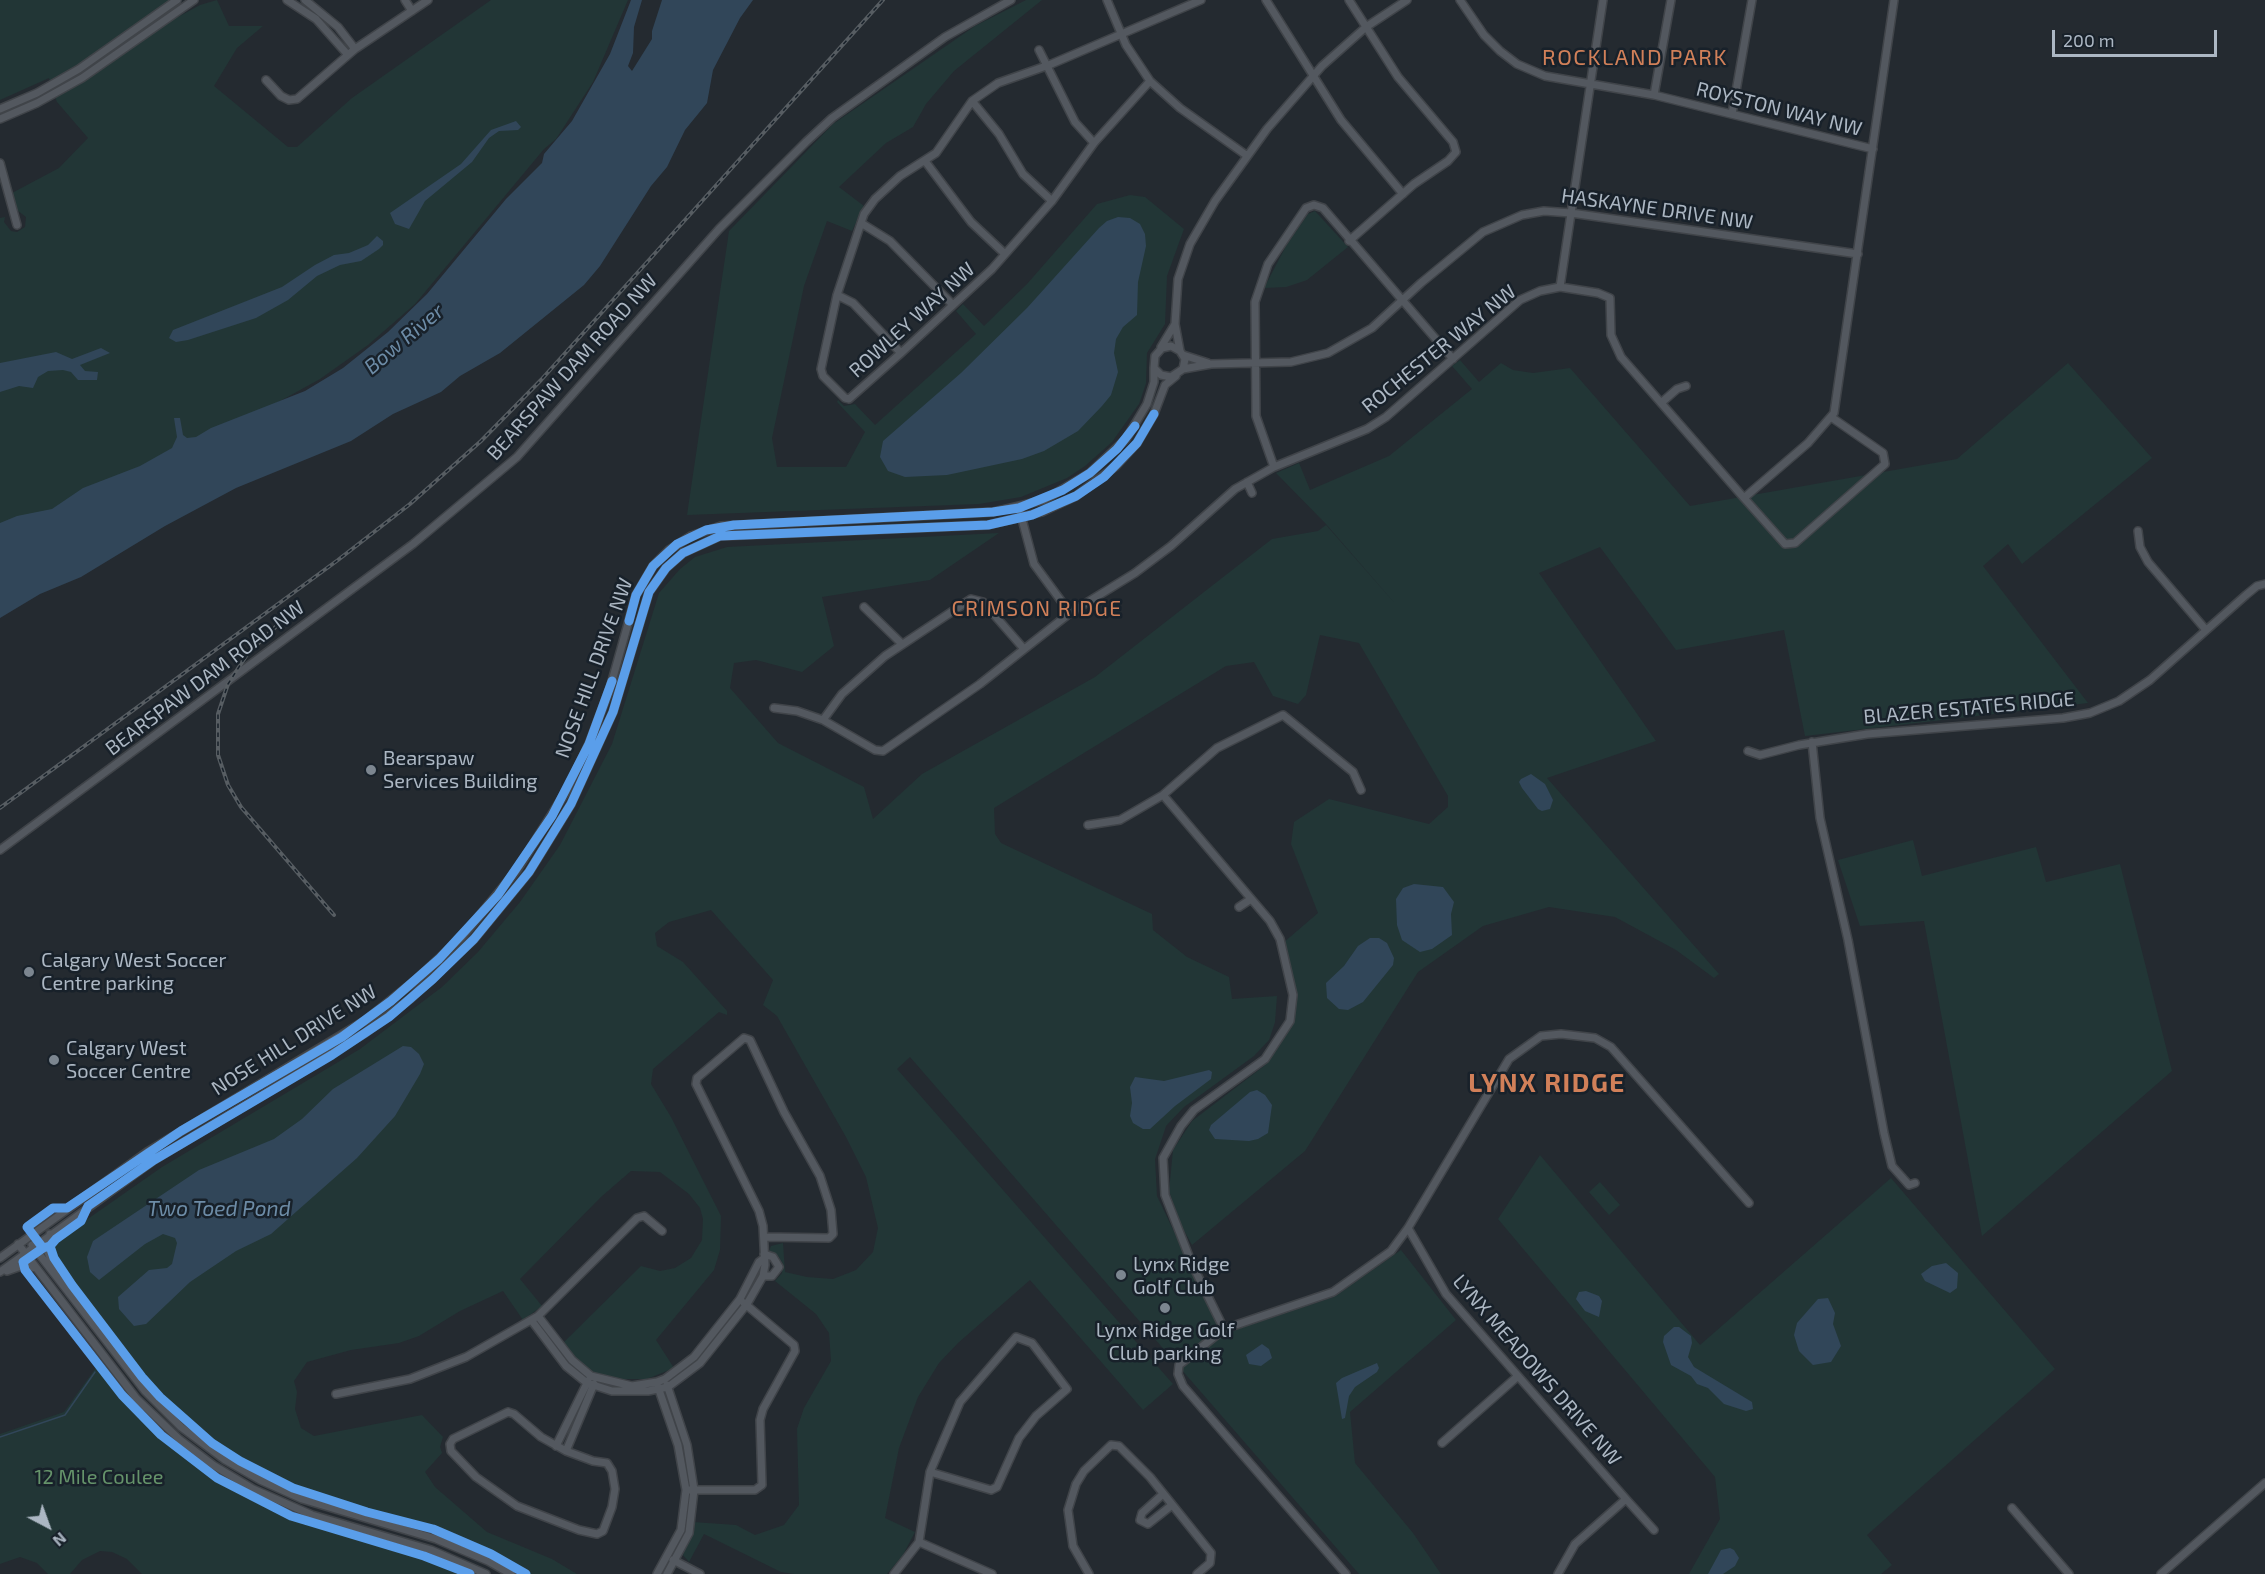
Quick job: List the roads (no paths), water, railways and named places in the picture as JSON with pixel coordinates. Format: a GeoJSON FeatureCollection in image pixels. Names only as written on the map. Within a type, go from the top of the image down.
{"type":"FeatureCollection","features":[{"type":"Feature","properties":{"kind":"street"},"geometry":{"type":"LineString","coordinates":[[0,109],[70,74],[177,0]]}},
{"type":"Feature","properties":{"kind":"street"},"geometry":{"type":"LineString","coordinates":[[0,119],[37,103],[82,78],[194,0]]}},
{"type":"Feature","properties":{"kind":"street"},"geometry":{"type":"LineString","coordinates":[[287,0],[316,19],[348,55]]}},
{"type":"Feature","properties":{"kind":"street"},"geometry":{"type":"LineString","coordinates":[[305,0],[330,20],[355,49]]}},
{"type":"Feature","properties":{"kind":"street"},"geometry":{"type":"LineString","coordinates":[[405,0],[412,11]]}},
{"type":"Feature","properties":{"kind":"street"},"geometry":{"type":"LineString","coordinates":[[266,80],[281,96],[289,100],[297,99],[355,49],[428,0]]}},
{"type":"Feature","properties":{"kind":"street","name":"BEARSPAW DAM ROAD NW"},"geometry":{"type":"LineString","coordinates":[[0,850],[412,544],[508,465],[719,229],[832,118],[945,38],[1011,0]]}},
{"type":"Feature","properties":{"kind":"street"},"geometry":{"type":"LineString","coordinates":[[1107,0],[1121,35],[1150,81],[1180,108],[1246,155]]}},
{"type":"Feature","properties":{"kind":"street","name":"ROWLEY WAY NW"},"geometry":{"type":"LineString","coordinates":[[1150,81],[1094,143],[1052,201],[1005,254],[901,354],[853,396],[845,398],[820,373],[837,295],[861,223],[875,199],[908,170],[925,161],[943,145],[960,115],[972,101],[998,82],[1049,65],[1201,0]]}},
{"type":"Feature","properties":{"kind":"street"},"geometry":{"type":"LineString","coordinates":[[1266,0],[1313,77],[1349,130],[1403,194]]}},
{"type":"Feature","properties":{"kind":"street"},"geometry":{"type":"LineString","coordinates":[[1349,0],[1410,93],[1456,147],[1454,156],[1403,194],[1349,241]]}},
{"type":"Feature","properties":{"kind":"street"},"geometry":{"type":"LineString","coordinates":[[1175,324],[1169,338],[1154,358],[1154,368],[1166,377],[1176,376],[1183,369],[1182,353],[1175,324],[1178,279],[1190,244],[1215,201],[1246,155],[1313,77],[1366,27],[1407,0]]}},
{"type":"Feature","properties":{"kind":"street","name":"ROYSTON WAY NW"},"geometry":{"type":"LineString","coordinates":[[1460,0],[1484,35],[1517,64],[1545,76],[1590,86],[1654,95],[1873,149]]}},
{"type":"Feature","properties":{"kind":"street"},"geometry":{"type":"LineString","coordinates":[[1603,0],[1560,287],[1598,293],[1610,298],[1609,320],[1615,346],[1621,357],[1785,544],[1795,543],[1885,464],[1883,453],[1831,417]]}},
{"type":"Feature","properties":{"kind":"street"},"geometry":{"type":"LineString","coordinates":[[1654,95],[1671,0]]}},
{"type":"Feature","properties":{"kind":"street"},"geometry":{"type":"LineString","coordinates":[[1732,114],[1752,0]]}},
{"type":"Feature","properties":{"kind":"street"},"geometry":{"type":"LineString","coordinates":[[1744,498],[1808,443],[1831,417],[1837,398],[1894,0]]}},
{"type":"Feature","properties":{"kind":"street"},"geometry":{"type":"LineString","coordinates":[[1039,50],[1049,65],[1074,122],[1094,143]]}},
{"type":"Feature","properties":{"kind":"street"},"geometry":{"type":"LineString","coordinates":[[972,101],[990,120],[1023,174],[1052,201]]}},
{"type":"Feature","properties":{"kind":"street"},"geometry":{"type":"LineString","coordinates":[[925,161],[972,222],[1005,254]]}},
{"type":"Feature","properties":{"kind":"street"},"geometry":{"type":"LineString","coordinates":[[0,163],[17,225]]}},
{"type":"Feature","properties":{"kind":"street"},"geometry":{"type":"LineString","coordinates":[[1274,467],[1256,416],[1254,322],[1259,285],[1268,264],[1300,214],[1314,205],[1323,208],[1349,241],[1453,359]]}},
{"type":"Feature","properties":{"kind":"street","name":"HASKAYNE DRIVE NW"},"geometry":{"type":"LineString","coordinates":[[1183,369],[1211,364],[1291,362],[1328,353],[1372,328],[1483,232],[1522,215],[1544,211],[1857,254]]}},
{"type":"Feature","properties":{"kind":"street"},"geometry":{"type":"LineString","coordinates":[[861,223],[890,241],[953,305]]}},
{"type":"Feature","properties":{"kind":"street","name":"ROCHESTER WAY NW"},"geometry":{"type":"LineString","coordinates":[[823,720],[875,750],[883,751],[980,684],[1070,613],[1135,573],[1247,482],[1274,467],[1367,429],[1453,359],[1520,300],[1540,291],[1560,287]]}},
{"type":"Feature","properties":{"kind":"street"},"geometry":{"type":"LineString","coordinates":[[837,295],[853,303],[901,354]]}},
{"type":"Feature","properties":{"kind":"street"},"geometry":{"type":"LineString","coordinates":[[1159,350],[1170,346],[1182,353]]}},
{"type":"Feature","properties":{"kind":"street","name":"HASKAYNE DRIVE NW"},"geometry":{"type":"LineString","coordinates":[[1182,353],[1211,364]]}},
{"type":"Feature","properties":{"kind":"street","name":"NOSE HILL DRIVE NW"},"geometry":{"type":"LineString","coordinates":[[0,1258],[26,1237],[147,1152],[358,1026],[416,980],[462,937],[517,870],[567,790],[589,744],[610,688],[636,595],[653,566],[669,550],[691,536],[721,526],[993,512],[1019,508],[1070,486],[1098,467],[1117,449],[1143,412],[1154,382],[1154,368]]}},
{"type":"Feature","properties":{"kind":"street","name":"NOSE HILL DRIVE NW"},"geometry":{"type":"LineString","coordinates":[[0,1274],[33,1246],[163,1155],[365,1033],[410,999],[474,939],[529,872],[571,804],[613,712],[649,592],[660,575],[683,553],[720,536],[988,525],[1022,518],[1076,496],[1116,466],[1137,443],[1154,414],[1165,385],[1176,376]]}},
{"type":"Feature","properties":{"kind":"street"},"geometry":{"type":"LineString","coordinates":[[1660,403],[1677,389],[1686,386]]}},
{"type":"Feature","properties":{"kind":"street"},"geometry":{"type":"LineString","coordinates":[[1247,482],[1252,493]]}},
{"type":"Feature","properties":{"kind":"street"},"geometry":{"type":"LineString","coordinates":[[1019,508],[1034,564],[1070,613]]}},
{"type":"Feature","properties":{"kind":"street"},"geometry":{"type":"LineString","coordinates":[[2138,531],[2140,547],[2148,562],[2206,630]]}},
{"type":"Feature","properties":{"kind":"street","name":"BLAZER ESTATES RIDGE"},"geometry":{"type":"LineString","coordinates":[[1748,751],[1760,755],[1812,742],[1867,734],[2090,713],[2119,700],[2150,681],[2257,586],[2265,584]]}},
{"type":"Feature","properties":{"kind":"street"},"geometry":{"type":"LineString","coordinates":[[774,708],[797,711],[823,720],[846,690],[901,643],[975,598],[983,602],[1024,649]]}},
{"type":"Feature","properties":{"kind":"street"},"geometry":{"type":"LineString","coordinates":[[864,607],[901,643]]}},
{"type":"Feature","properties":{"kind":"street"},"geometry":{"type":"LineString","coordinates":[[1088,825],[1120,820],[1163,795],[1218,748],[1283,715],[1353,772],[1360,790]]}},
{"type":"Feature","properties":{"kind":"street"},"geometry":{"type":"LineString","coordinates":[[1812,742],[1820,818],[1848,940],[1877,1104],[1892,1166],[1909,1185],[1916,1183]]}},
{"type":"Feature","properties":{"kind":"street"},"geometry":{"type":"LineString","coordinates":[[1163,795],[1270,921],[1280,939],[1293,995],[1290,1021],[1265,1059],[1194,1110],[1181,1126],[1163,1158],[1165,1195],[1192,1264],[1224,1329]]}},
{"type":"Feature","properties":{"kind":"street"},"geometry":{"type":"LineString","coordinates":[[1239,907],[1251,899]]}},
{"type":"Feature","properties":{"kind":"street"},"geometry":{"type":"LineString","coordinates":[[1346,1574],[1184,1386],[1178,1374],[1179,1365],[1191,1353],[1224,1329],[1333,1292],[1391,1251],[1408,1228],[1509,1059],[1541,1036],[1561,1034],[1595,1038],[1611,1047],[1749,1203]]}},
{"type":"Feature","properties":{"kind":"street"},"geometry":{"type":"LineString","coordinates":[[535,1318],[566,1366],[592,1381],[622,1392],[659,1390],[668,1387],[700,1363],[747,1304],[763,1276],[765,1265],[763,1257],[765,1237],[759,1210],[696,1084],[697,1078],[744,1038],[750,1040],[784,1112],[820,1176],[831,1210],[833,1234],[829,1238],[765,1237]]}},
{"type":"Feature","properties":{"kind":"street"},"geometry":{"type":"LineString","coordinates":[[336,1394],[410,1379],[466,1357],[535,1318],[637,1218],[644,1216],[662,1230]]}},
{"type":"Feature","properties":{"kind":"street","name":"LYNX MEADOWS DRIVE NW"},"geometry":{"type":"LineString","coordinates":[[1408,1228],[1446,1294],[1654,1530]]}},
{"type":"Feature","properties":{"kind":"street"},"geometry":{"type":"LineString","coordinates":[[50,1234],[47,1250],[63,1285]]}},
{"type":"Feature","properties":{"kind":"street"},"geometry":{"type":"LineString","coordinates":[[26,1237],[130,1374],[153,1400],[181,1427],[225,1460],[260,1480],[302,1499],[436,1539],[512,1574]]}},
{"type":"Feature","properties":{"kind":"street"},"geometry":{"type":"LineString","coordinates":[[18,1244],[136,1398],[178,1439],[213,1465],[262,1494],[312,1515],[431,1550],[486,1574]]}},
{"type":"Feature","properties":{"kind":"street"},"geometry":{"type":"LineString","coordinates":[[592,1381],[633,1386],[665,1379],[694,1357],[740,1299],[763,1257]]}},
{"type":"Feature","properties":{"kind":"street"},"geometry":{"type":"LineString","coordinates":[[763,1257],[772,1257],[779,1267],[772,1276],[763,1276]]}},
{"type":"Feature","properties":{"kind":"street"},"geometry":{"type":"LineString","coordinates":[[0,1274],[15,1267],[28,1265],[36,1268]]}},
{"type":"Feature","properties":{"kind":"street"},"geometry":{"type":"LineString","coordinates":[[690,1490],[755,1490],[762,1485],[760,1420],[763,1409],[795,1351],[794,1346],[740,1299]]}},
{"type":"Feature","properties":{"kind":"street"},"geometry":{"type":"LineString","coordinates":[[894,1574],[919,1542],[930,1472],[960,1402],[1016,1337],[1032,1343],[1067,1389],[1036,1416],[1019,1438],[997,1487],[991,1490],[930,1472]]}},
{"type":"Feature","properties":{"kind":"street"},"geometry":{"type":"LineString","coordinates":[[1442,1443],[1518,1376]]}},
{"type":"Feature","properties":{"kind":"street"},"geometry":{"type":"LineString","coordinates":[[665,1379],[687,1445],[690,1490],[689,1533],[668,1574]]}},
{"type":"Feature","properties":{"kind":"street"},"geometry":{"type":"LineString","coordinates":[[556,1446],[592,1381]]}},
{"type":"Feature","properties":{"kind":"street"},"geometry":{"type":"LineString","coordinates":[[566,1451],[592,1381]]}},
{"type":"Feature","properties":{"kind":"street"},"geometry":{"type":"LineString","coordinates":[[657,1382],[690,1490],[681,1530],[657,1574]]}},
{"type":"Feature","properties":{"kind":"street"},"geometry":{"type":"LineString","coordinates":[[508,1412],[566,1451],[593,1461],[607,1463],[612,1471],[615,1489],[612,1507],[603,1531],[597,1534],[545,1519],[517,1506],[476,1477],[457,1458],[450,1444],[453,1439],[508,1412]]}},
{"type":"Feature","properties":{"kind":"street"},"geometry":{"type":"LineString","coordinates":[[1089,1574],[1073,1546],[1068,1510],[1076,1484],[1096,1457],[1111,1445],[1119,1446],[1163,1494],[1210,1553],[1210,1563],[1197,1574]]}},
{"type":"Feature","properties":{"kind":"street"},"geometry":{"type":"LineString","coordinates":[[2161,1574],[2265,1483]]}},
{"type":"Feature","properties":{"kind":"street"},"geometry":{"type":"LineString","coordinates":[[1163,1494],[1142,1513],[1140,1520],[1144,1525],[1172,1505]]}},
{"type":"Feature","properties":{"kind":"street"},"geometry":{"type":"LineString","coordinates":[[1558,1574],[1575,1544],[1626,1499]]}},
{"type":"Feature","properties":{"kind":"street"},"geometry":{"type":"LineString","coordinates":[[2012,1508],[2069,1574]]}},
{"type":"Feature","properties":{"kind":"street"},"geometry":{"type":"LineString","coordinates":[[919,1542],[992,1574]]}},
{"type":"Feature","properties":{"kind":"street"},"geometry":{"type":"LineString","coordinates":[[668,1557],[700,1574]]}},
{"type":"Feature","properties":{"kind":"water","name":"Bow River"},"geometry":{"type":"Polygon","coordinates":[[[631,0],[642,0],[634,27],[633,53],[628,66],[632,71],[652,39],[652,31],[662,0],[753,0],[740,18],[713,70],[707,103],[685,130],[667,167],[651,186],[600,266],[584,285],[500,353],[460,376],[441,392],[393,414],[351,441],[236,488],[165,526],[81,577],[40,594],[0,618],[0,523],[17,516],[52,509],[83,488],[140,466],[172,448],[177,437],[174,418],[180,418],[183,435],[187,438],[196,437],[211,428],[305,391],[343,368],[388,332],[427,294],[506,199],[542,163],[544,154],[572,121],[610,54],[631,0]]]}},
{"type":"Feature","properties":{"kind":"water"},"geometry":{"type":"Polygon","coordinates":[[[516,121],[521,127],[518,130],[499,131],[489,138],[472,162],[425,201],[409,229],[395,224],[390,213],[461,164],[491,130],[516,121]]]}},
{"type":"Feature","properties":{"kind":"water"},"geometry":{"type":"Polygon","coordinates":[[[1118,217],[1130,218],[1140,224],[1145,234],[1146,246],[1138,282],[1137,315],[1123,327],[1116,339],[1114,353],[1118,372],[1111,395],[1102,406],[1078,431],[1044,451],[1022,459],[947,475],[905,477],[888,471],[880,457],[883,441],[961,373],[1027,308],[1099,228],[1107,221],[1118,217]]]}},
{"type":"Feature","properties":{"kind":"water"},"geometry":{"type":"Polygon","coordinates":[[[377,236],[383,241],[379,249],[361,261],[340,265],[317,276],[288,300],[256,318],[188,340],[176,342],[169,338],[173,330],[282,287],[315,265],[334,255],[349,253],[368,245],[377,236]]]}},
{"type":"Feature","properties":{"kind":"water"},"geometry":{"type":"Polygon","coordinates":[[[101,348],[110,353],[80,365],[85,371],[98,372],[97,380],[78,380],[71,372],[63,370],[48,371],[38,377],[33,388],[19,386],[0,392],[0,363],[56,352],[72,359],[101,348]]]}},
{"type":"Feature","properties":{"kind":"water"},"geometry":{"type":"Polygon","coordinates":[[[1531,774],[1545,784],[1553,800],[1550,809],[1542,811],[1538,809],[1522,788],[1519,782],[1531,774]]]}},
{"type":"Feature","properties":{"kind":"water"},"geometry":{"type":"Polygon","coordinates":[[[1414,884],[1443,887],[1454,902],[1451,914],[1452,935],[1432,949],[1420,952],[1402,940],[1397,925],[1396,899],[1403,888],[1414,884]]]}},
{"type":"Feature","properties":{"kind":"water"},"geometry":{"type":"Polygon","coordinates":[[[1370,938],[1379,938],[1387,943],[1394,958],[1393,965],[1363,1002],[1348,1010],[1339,1009],[1327,998],[1326,983],[1344,966],[1358,946],[1370,938]]]}},
{"type":"Feature","properties":{"kind":"water","name":"Two Toed Pond"},"geometry":{"type":"Polygon","coordinates":[[[403,1046],[411,1047],[419,1054],[424,1064],[420,1074],[395,1116],[357,1158],[271,1234],[236,1251],[190,1282],[146,1324],[134,1326],[119,1309],[118,1297],[149,1270],[167,1268],[172,1264],[177,1243],[175,1238],[163,1234],[145,1244],[99,1280],[90,1272],[87,1257],[93,1241],[199,1170],[274,1139],[302,1119],[333,1089],[403,1046]]]}},
{"type":"Feature","properties":{"kind":"water"},"geometry":{"type":"Polygon","coordinates":[[[1209,1070],[1212,1072],[1211,1079],[1175,1106],[1150,1129],[1143,1129],[1133,1123],[1130,1116],[1132,1103],[1130,1087],[1135,1077],[1164,1081],[1209,1070]]]}},
{"type":"Feature","properties":{"kind":"water"},"geometry":{"type":"Polygon","coordinates":[[[1257,1090],[1265,1095],[1272,1105],[1268,1133],[1249,1141],[1215,1139],[1209,1130],[1211,1125],[1250,1092],[1257,1090]]]}},
{"type":"Feature","properties":{"kind":"water"},"geometry":{"type":"Polygon","coordinates":[[[1946,1263],[1958,1273],[1957,1288],[1950,1293],[1925,1281],[1921,1274],[1932,1266],[1946,1263]]]}},
{"type":"Feature","properties":{"kind":"water"},"geometry":{"type":"Polygon","coordinates":[[[1586,1291],[1599,1296],[1602,1301],[1599,1317],[1585,1311],[1576,1299],[1579,1292],[1586,1291]]]}},
{"type":"Feature","properties":{"kind":"water"},"geometry":{"type":"Polygon","coordinates":[[[1828,1298],[1835,1313],[1833,1324],[1841,1346],[1831,1362],[1813,1365],[1799,1351],[1794,1335],[1797,1323],[1818,1299],[1828,1298]]]}},
{"type":"Feature","properties":{"kind":"water"},"geometry":{"type":"Polygon","coordinates":[[[1674,1327],[1679,1327],[1691,1336],[1692,1343],[1688,1357],[1694,1367],[1752,1402],[1753,1409],[1746,1411],[1724,1404],[1708,1388],[1697,1384],[1691,1376],[1671,1365],[1663,1342],[1664,1336],[1674,1327]]]}},
{"type":"Feature","properties":{"kind":"water"},"geometry":{"type":"Polygon","coordinates":[[[1262,1344],[1269,1349],[1272,1358],[1261,1366],[1249,1364],[1246,1355],[1262,1344]]]}},
{"type":"Feature","properties":{"kind":"water"},"geometry":{"type":"Polygon","coordinates":[[[1377,1363],[1379,1368],[1377,1372],[1355,1387],[1349,1396],[1345,1418],[1342,1419],[1336,1383],[1342,1378],[1377,1363]]]}},
{"type":"Feature","properties":{"kind":"water"},"geometry":{"type":"Polygon","coordinates":[[[1730,1548],[1739,1558],[1735,1566],[1723,1574],[1708,1574],[1721,1550],[1730,1548]]]}},
{"type":"Feature","properties":{"kind":"waterway"},"geometry":{"type":"LineString","coordinates":[[0,1437],[65,1415],[95,1372]]}},
{"type":"Feature","properties":{"kind":"railway"},"geometry":{"type":"LineString","coordinates":[[0,808],[338,560],[410,504],[481,441],[541,380],[883,0]]}},
{"type":"Feature","properties":{"kind":"railway"},"geometry":{"type":"LineString","coordinates":[[283,620],[248,653],[228,684],[218,714],[218,755],[228,785],[241,807],[334,915]]}},
{"type":"Feature","properties":{"kind":"place","name":"Bearspaw Services Building"},"geometry":{"type":"Point","coordinates":[371,770]}},
{"type":"Feature","properties":{"kind":"place","name":"Calgary West Soccer Centre parking"},"geometry":{"type":"Point","coordinates":[29,972]}},
{"type":"Feature","properties":{"kind":"place","name":"Calgary West Soccer Centre"},"geometry":{"type":"Point","coordinates":[54,1060]}},
{"type":"Feature","properties":{"kind":"place","name":"Lynx Ridge Golf Club"},"geometry":{"type":"Point","coordinates":[1121,1275]}},
{"type":"Feature","properties":{"kind":"place","name":"Lynx Ridge Golf Club parking"},"geometry":{"type":"Point","coordinates":[1165,1308]}},
{"type":"Feature","properties":{"kind":"district","name":"ROCKLAND PARK"},"geometry":{"type":"Point","coordinates":[1635,58]}},
{"type":"Feature","properties":{"kind":"district","name":"CRIMSON RIDGE"},"geometry":{"type":"Point","coordinates":[1037,609]}},
{"type":"Feature","properties":{"kind":"district","name":"LYNX RIDGE"},"geometry":{"type":"Point","coordinates":[1547,1083]}},
{"type":"Feature","properties":{"kind":"park label","name":"12 Mile Coulee"},"geometry":{"type":"Point","coordinates":[99,1477]}}]}
